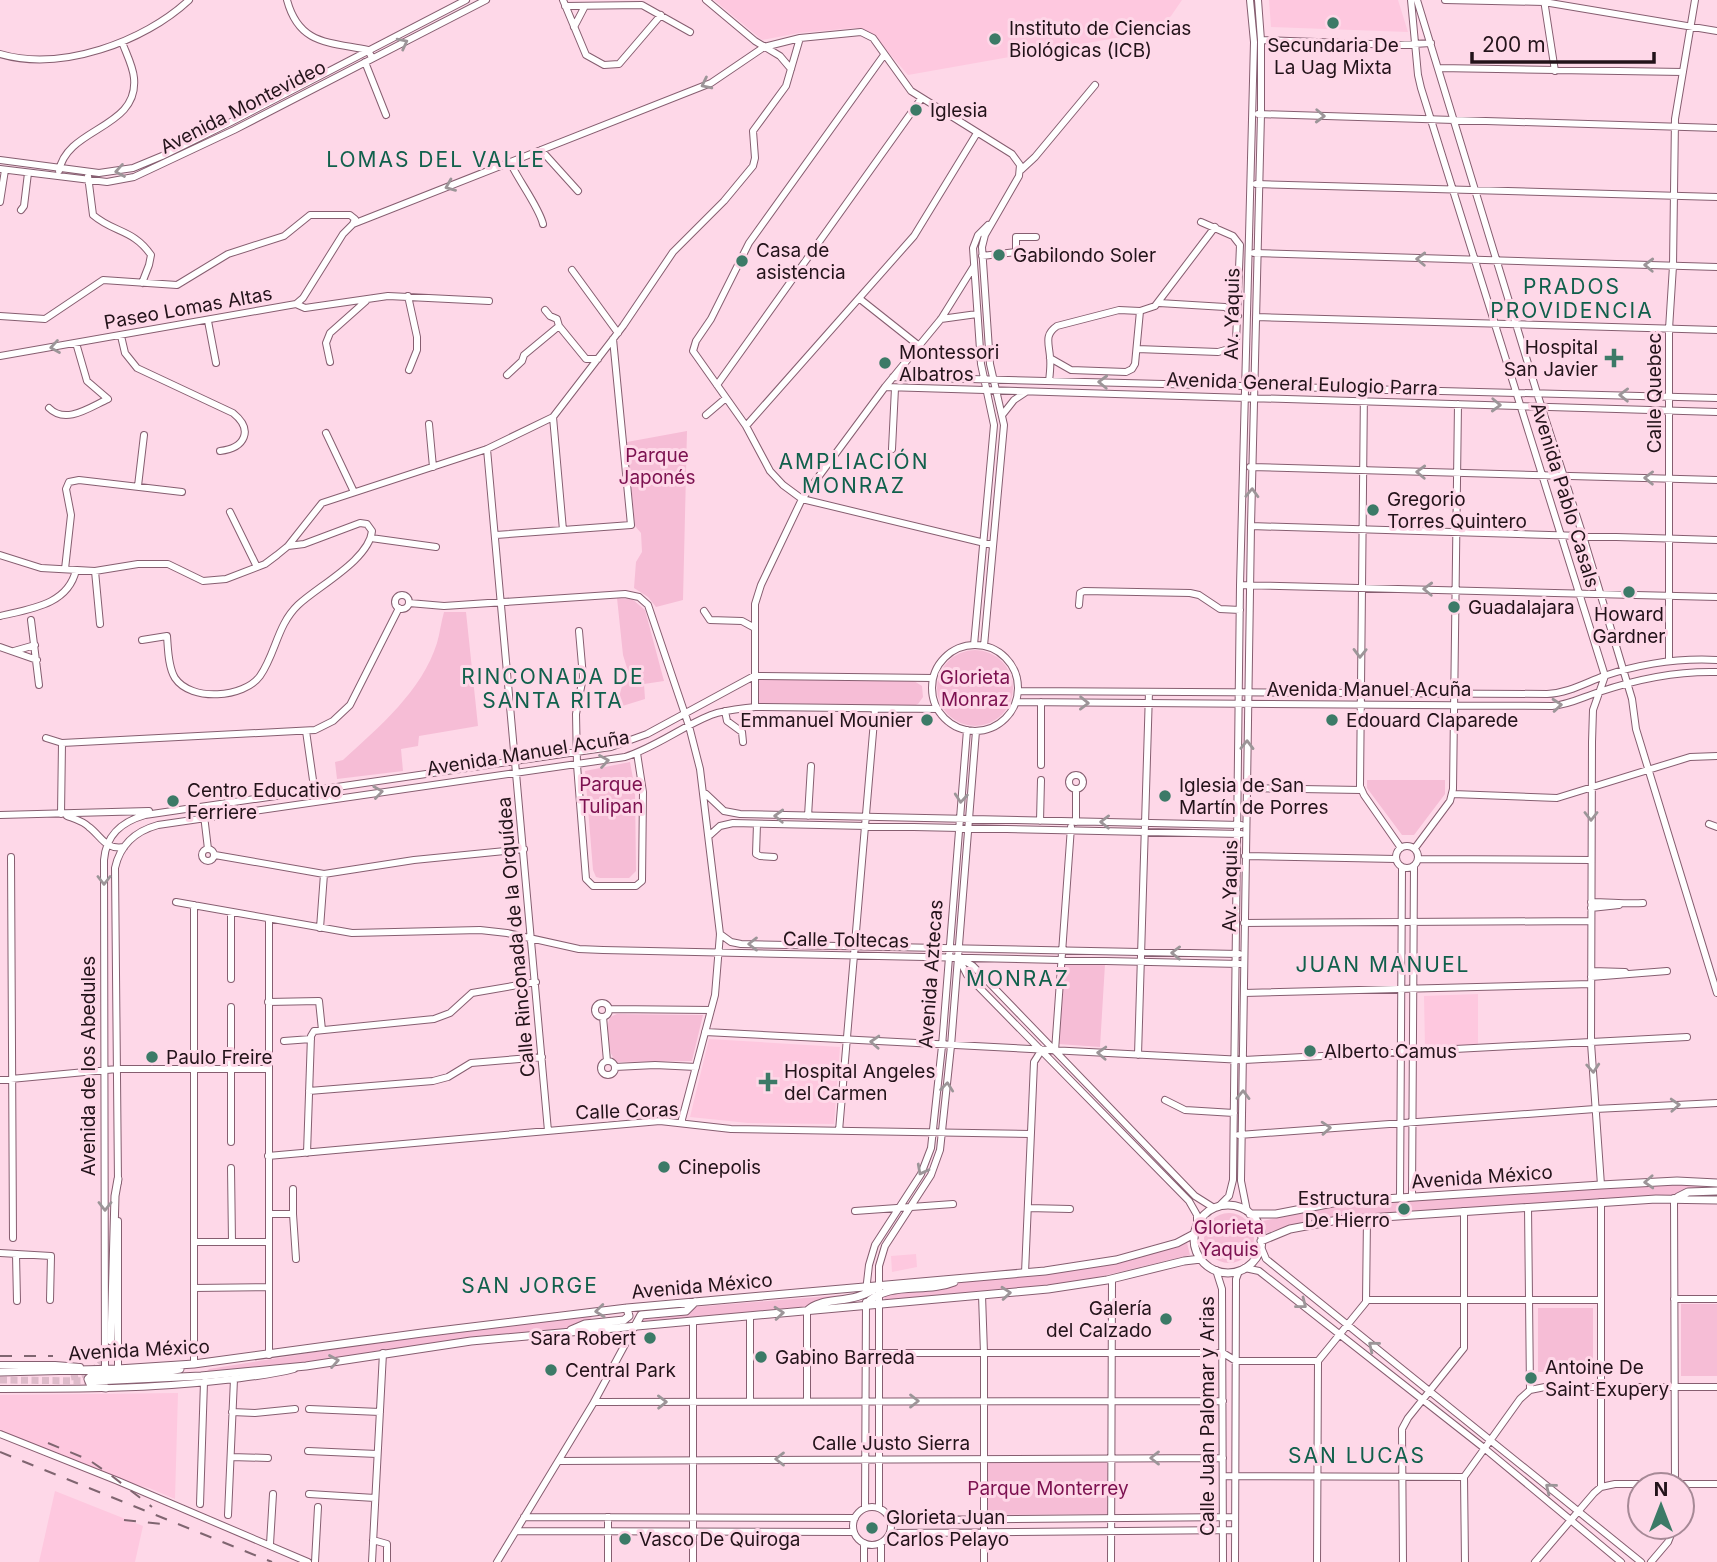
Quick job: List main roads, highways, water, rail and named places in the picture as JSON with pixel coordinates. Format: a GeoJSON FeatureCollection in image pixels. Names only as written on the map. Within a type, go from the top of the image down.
{"type":"FeatureCollection","features":[{"type":"Feature","properties":{"kind":"main road"},"geometry":{"type":"LineString","coordinates":[[111,1342],[114,1196],[118,1179]]}},
{"type":"Feature","properties":{"kind":"main road","name":"Avenida México"},"geometry":{"type":"LineString","coordinates":[[1249,1213],[1267,1216],[1318,1204],[1412,1197],[1677,1181],[1717,1183]]}},
{"type":"Feature","properties":{"kind":"main road"},"geometry":{"type":"LineString","coordinates":[[1674,1198],[1688,1192],[1717,1191]]}},
{"type":"Feature","properties":{"kind":"main road","name":"Avenida México"},"geometry":{"type":"LineString","coordinates":[[1261,1244],[1266,1238],[1313,1223],[1601,1202],[1674,1198],[1717,1200]]}},
{"type":"Feature","properties":{"kind":"main road"},"geometry":{"type":"LineString","coordinates":[[1236,1206],[1249,1213],[1259,1226],[1261,1244],[1256,1257],[1242,1269],[1216,1270],[1201,1259],[1195,1246],[1194,1234],[1197,1224],[1207,1212],[1236,1206]]}},
{"type":"Feature","properties":{"kind":"main road","name":"Avenida México"},"geometry":{"type":"LineString","coordinates":[[0,1372],[105,1370],[194,1364],[627,1308],[866,1291],[1077,1268],[1177,1243],[1194,1234]]}},
{"type":"Feature","properties":{"kind":"main road","name":"Avenida México"},"geometry":{"type":"LineString","coordinates":[[95,1381],[166,1379],[306,1366],[471,1341],[1048,1289],[1112,1279],[1201,1259]]}},
{"type":"Feature","properties":{"kind":"main road"},"geometry":{"type":"LineString","coordinates":[[866,1305],[879,1289]]}},
{"type":"Feature","properties":{"kind":"main road"},"geometry":{"type":"LineString","coordinates":[[807,1311],[816,1304],[856,1299],[866,1291]]}},
{"type":"Feature","properties":{"kind":"main road"},"geometry":{"type":"LineString","coordinates":[[635,1326],[641,1315],[686,1311],[695,1302]]}},
{"type":"Feature","properties":{"kind":"main road"},"geometry":{"type":"LineString","coordinates":[[564,1333],[585,1324],[624,1320],[629,1316],[627,1308]]}},
{"type":"Feature","properties":{"kind":"main road"},"geometry":{"type":"LineString","coordinates":[[106,1388],[91,1387],[88,1378],[92,1375],[157,1373],[194,1364]]}},
{"type":"Feature","properties":{"kind":"tunnel"},"geometry":{"type":"LineString","coordinates":[[71,1377],[87,1373],[98,1366],[106,1356],[111,1341]]}},
{"type":"Feature","properties":{"kind":"tunnel"},"geometry":{"type":"LineString","coordinates":[[0,1380],[94,1381]]}},
{"type":"Feature","properties":{"kind":"railway"},"geometry":{"type":"LineString","coordinates":[[0,1356],[53,1356]]}},
{"type":"Feature","properties":{"kind":"railway"},"geometry":{"type":"LineString","coordinates":[[48,1443],[89,1460],[152,1507]]}},
{"type":"Feature","properties":{"kind":"railway"},"geometry":{"type":"LineString","coordinates":[[0,1452],[272,1562]]}},
{"type":"Feature","properties":{"kind":"railway"},"geometry":{"type":"LineString","coordinates":[[124,1520],[162,1524]]}},
{"type":"Feature","properties":{"kind":"place","name":"Secundaria De La Uag Mixta"},"geometry":{"type":"Point","coordinates":[1333,23]}},
{"type":"Feature","properties":{"kind":"place","name":"Instituto de Ciencias Biológicas (ICB)"},"geometry":{"type":"Point","coordinates":[995,39]}},
{"type":"Feature","properties":{"kind":"place","name":"Iglesia"},"geometry":{"type":"Point","coordinates":[916,110]}},
{"type":"Feature","properties":{"kind":"place","name":"Gabilondo Soler"},"geometry":{"type":"Point","coordinates":[999,255]}},
{"type":"Feature","properties":{"kind":"place","name":"Casa de asistencia"},"geometry":{"type":"Point","coordinates":[742,261]}},
{"type":"Feature","properties":{"kind":"place","name":"Hospital San Javier"},"geometry":{"type":"Point","coordinates":[1614,358]}},
{"type":"Feature","properties":{"kind":"place","name":"Montessori Albatros"},"geometry":{"type":"Point","coordinates":[885,363]}},
{"type":"Feature","properties":{"kind":"place","name":"Gregorio Torres Quintero"},"geometry":{"type":"Point","coordinates":[1373,510]}},
{"type":"Feature","properties":{"kind":"place","name":"Howard Gardner"},"geometry":{"type":"Point","coordinates":[1629,592]}},
{"type":"Feature","properties":{"kind":"place","name":"Guadalajara"},"geometry":{"type":"Point","coordinates":[1454,607]}},
{"type":"Feature","properties":{"kind":"place","name":"Emmanuel Mounier"},"geometry":{"type":"Point","coordinates":[927,720]}},
{"type":"Feature","properties":{"kind":"place","name":"Edouard Claparede"},"geometry":{"type":"Point","coordinates":[1332,720]}},
{"type":"Feature","properties":{"kind":"place","name":"Iglesia de San Martín de Porres"},"geometry":{"type":"Point","coordinates":[1165,796]}},
{"type":"Feature","properties":{"kind":"place","name":"Centro Educativo Ferriere"},"geometry":{"type":"Point","coordinates":[173,801]}},
{"type":"Feature","properties":{"kind":"place","name":"Alberto Camus"},"geometry":{"type":"Point","coordinates":[1310,1051]}},
{"type":"Feature","properties":{"kind":"place","name":"Paulo Freire"},"geometry":{"type":"Point","coordinates":[152,1057]}},
{"type":"Feature","properties":{"kind":"place","name":"Hospital Angeles del Carmen"},"geometry":{"type":"Point","coordinates":[768,1082]}},
{"type":"Feature","properties":{"kind":"place","name":"Cinepolis"},"geometry":{"type":"Point","coordinates":[664,1167]}},
{"type":"Feature","properties":{"kind":"place","name":"Estructura De Hierro"},"geometry":{"type":"Point","coordinates":[1404,1209]}},
{"type":"Feature","properties":{"kind":"place","name":"Galería del Calzado"},"geometry":{"type":"Point","coordinates":[1166,1319]}},
{"type":"Feature","properties":{"kind":"place","name":"Sara Robert"},"geometry":{"type":"Point","coordinates":[650,1338]}},
{"type":"Feature","properties":{"kind":"place","name":"Gabino Barreda"},"geometry":{"type":"Point","coordinates":[761,1357]}},
{"type":"Feature","properties":{"kind":"place","name":"Central Park"},"geometry":{"type":"Point","coordinates":[551,1370]}},
{"type":"Feature","properties":{"kind":"place","name":"Antoine De Saint Exupery"},"geometry":{"type":"Point","coordinates":[1531,1378]}},
{"type":"Feature","properties":{"kind":"place","name":"Glorieta Juan Carlos Pelayo"},"geometry":{"type":"Point","coordinates":[872,1528]}},
{"type":"Feature","properties":{"kind":"place","name":"Vasco De Quiroga"},"geometry":{"type":"Point","coordinates":[625,1539]}},
{"type":"Feature","properties":{"kind":"district","name":"LOMAS DEL VALLE"},"geometry":{"type":"Point","coordinates":[436,159]}},
{"type":"Feature","properties":{"kind":"district","name":"PRADOS PROVIDENCIA"},"geometry":{"type":"Point","coordinates":[1572,298]}},
{"type":"Feature","properties":{"kind":"district","name":"AMPLIACIÓN MONRAZ"},"geometry":{"type":"Point","coordinates":[854,473]}},
{"type":"Feature","properties":{"kind":"district","name":"RINCONADA DE SANTA RITA"},"geometry":{"type":"Point","coordinates":[553,688]}},
{"type":"Feature","properties":{"kind":"district","name":"JUAN MANUEL"},"geometry":{"type":"Point","coordinates":[1383,964]}},
{"type":"Feature","properties":{"kind":"district","name":"MONRAZ"},"geometry":{"type":"Point","coordinates":[1018,978]}},
{"type":"Feature","properties":{"kind":"district","name":"SAN JORGE"},"geometry":{"type":"Point","coordinates":[530,1285]}},
{"type":"Feature","properties":{"kind":"district","name":"SAN LUCAS"},"geometry":{"type":"Point","coordinates":[1357,1455]}},
{"type":"Feature","properties":{"kind":"park label","name":"Parque Japonés"},"geometry":{"type":"Point","coordinates":[657,466]}},
{"type":"Feature","properties":{"kind":"park label","name":"Glorieta Monraz"},"geometry":{"type":"Point","coordinates":[975,688]}},
{"type":"Feature","properties":{"kind":"park label","name":"Parque Tulipan"},"geometry":{"type":"Point","coordinates":[611,795]}},
{"type":"Feature","properties":{"kind":"park label","name":"Glorieta Yaquis"},"geometry":{"type":"Point","coordinates":[1229,1238]}},
{"type":"Feature","properties":{"kind":"park label","name":"Parque Monterrey"},"geometry":{"type":"Point","coordinates":[1048,1488]}}]}
